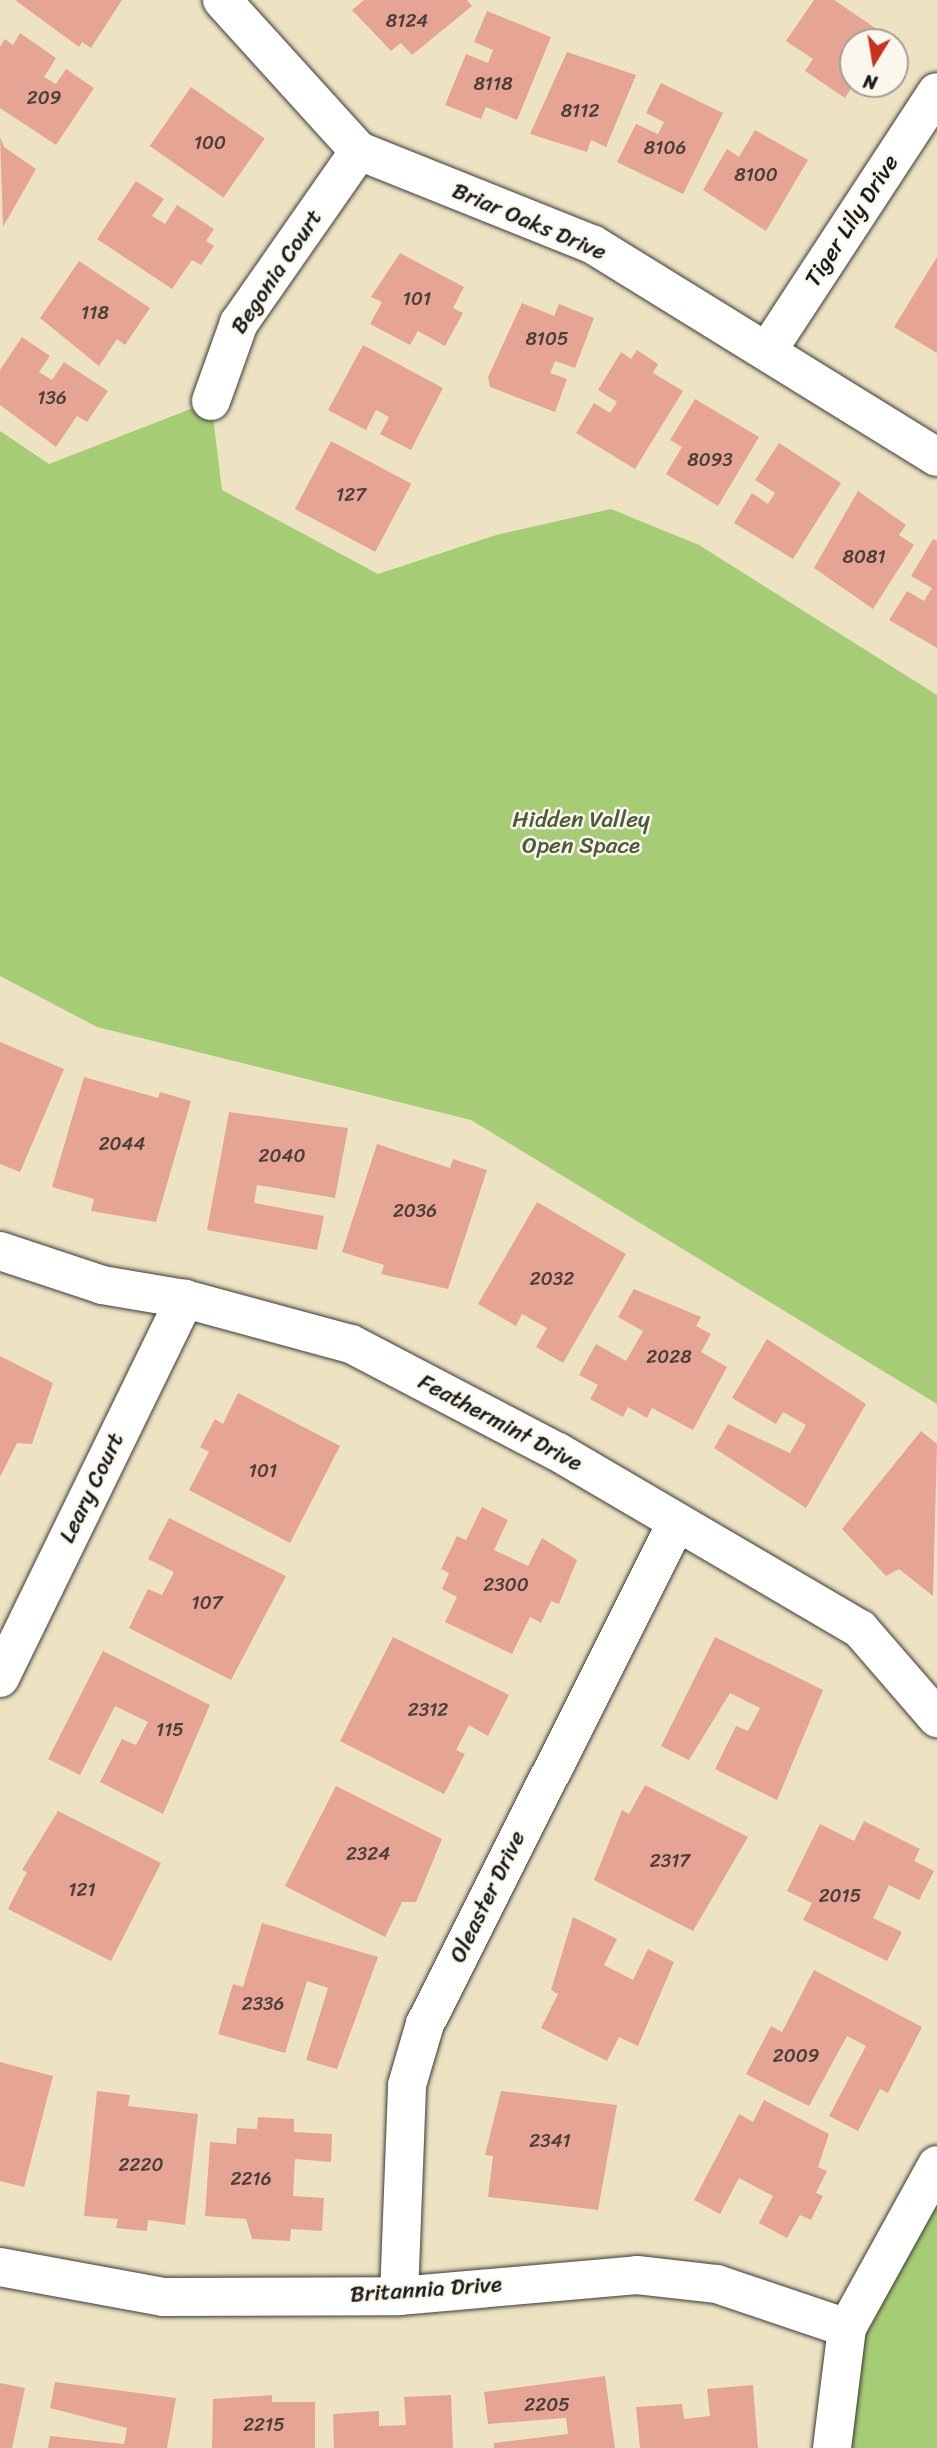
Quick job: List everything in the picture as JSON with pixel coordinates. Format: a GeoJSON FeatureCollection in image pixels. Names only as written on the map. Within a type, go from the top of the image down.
{"type":"FeatureCollection","features":[{"type":"Feature","properties":{"kind":"street","name":"Briar Oaks Drive"},"geometry":{"type":"LineString","coordinates":[[222,0],[359,151],[592,244],[768,350],[937,457]]}},
{"type":"Feature","properties":{"kind":"street","name":"Tiger Lily Drive"},"geometry":{"type":"LineString","coordinates":[[768,350],[937,92]]}},
{"type":"Feature","properties":{"kind":"street","name":"Begonia Court"},"geometry":{"type":"LineString","coordinates":[[211,401],[239,323],[359,151]]}},
{"type":"Feature","properties":{"kind":"street","name":"Feathermint Drive"},"geometry":{"type":"LineString","coordinates":[[0,1251],[102,1285],[185,1299],[351,1344],[558,1452],[676,1524],[860,1629],[937,1718]]}},
{"type":"Feature","properties":{"kind":"street","name":"Leary Court"},"geometry":{"type":"LineString","coordinates":[[0,1678],[185,1299]]}},
{"type":"Feature","properties":{"kind":"street","name":"Oleaster Drive"},"geometry":{"type":"LineString","coordinates":[[399,2296],[407,2085],[425,2024],[676,1524]]}},
{"type":"Feature","properties":{"kind":"street"},"geometry":{"type":"LineString","coordinates":[[832,2448],[848,2328],[937,2165]]}},
{"type":"Feature","properties":{"kind":"street","name":"Britannia Drive"},"geometry":{"type":"LineString","coordinates":[[0,2267],[163,2297],[399,2296],[637,2275],[717,2284],[848,2328]]}},
{"type":"Feature","properties":{"kind":"green space","name":"Hidden Valley Open Space"},"geometry":{"type":"Polygon","coordinates":[[[211,401],[222,490],[378,574],[496,535],[611,509],[699,545],[937,695],[937,1404],[471,1120],[97,1027],[0,976],[0,431],[49,464],[211,401]]]}},
{"type":"Feature","properties":{"kind":"green space"},"geometry":{"type":"Polygon","coordinates":[[[937,2165],[937,2448],[832,2448],[847,2328],[937,2165]]]}},
{"type":"Feature","properties":{"kind":"building"},"geometry":{"type":"Polygon","coordinates":[[[15,0],[122,0],[91,48],[82,42],[79,47],[15,0]]]}},
{"type":"Feature","properties":{"kind":"building"},"geometry":{"type":"Polygon","coordinates":[[[364,0],[467,0],[472,6],[412,55],[401,43],[391,51],[352,10],[364,0]]]}},
{"type":"Feature","properties":{"kind":"building"},"geometry":{"type":"Polygon","coordinates":[[[814,0],[834,0],[875,28],[839,28],[839,94],[805,71],[813,59],[786,41],[814,0]]]}},
{"type":"Feature","properties":{"kind":"building"},"geometry":{"type":"Polygon","coordinates":[[[487,11],[551,37],[517,120],[486,107],[481,119],[445,105],[466,54],[488,63],[493,50],[474,42],[487,11]]]}},
{"type":"Feature","properties":{"kind":"building"},"geometry":{"type":"Polygon","coordinates":[[[20,33],[56,58],[44,77],[56,84],[66,69],[94,88],[56,145],[0,108],[0,47],[5,39],[13,45],[20,33]]]}},
{"type":"Feature","properties":{"kind":"building"},"geometry":{"type":"Polygon","coordinates":[[[567,52],[636,75],[606,147],[591,140],[587,152],[530,134],[567,52]]]}},
{"type":"Feature","properties":{"kind":"building"},"geometry":{"type":"Polygon","coordinates":[[[661,83],[723,113],[683,194],[617,162],[636,124],[658,134],[664,122],[646,113],[661,83]]]}},
{"type":"Feature","properties":{"kind":"building"},"geometry":{"type":"Polygon","coordinates":[[[191,87],[265,139],[223,198],[150,146],[191,87]]]}},
{"type":"Feature","properties":{"kind":"building"},"geometry":{"type":"Polygon","coordinates":[[[755,130],[808,160],[766,231],[703,190],[727,149],[739,157],[755,130]]]}},
{"type":"Feature","properties":{"kind":"building"},"geometry":{"type":"Polygon","coordinates":[[[0,137],[4,147],[36,169],[3,227],[0,137]]]}},
{"type":"Feature","properties":{"kind":"building"},"geometry":{"type":"Polygon","coordinates":[[[136,181],[164,199],[152,216],[165,224],[177,205],[214,229],[206,241],[214,246],[201,265],[192,260],[172,289],[97,239],[136,181]]]}},
{"type":"Feature","properties":{"kind":"building"},"geometry":{"type":"Polygon","coordinates":[[[400,253],[464,287],[453,308],[463,313],[445,346],[418,331],[410,345],[370,324],[382,302],[371,297],[400,253]]]}},
{"type":"Feature","properties":{"kind":"building"},"geometry":{"type":"Polygon","coordinates":[[[937,257],[937,353],[894,327],[937,257]]]}},
{"type":"Feature","properties":{"kind":"building"},"geometry":{"type":"Polygon","coordinates":[[[79,261],[150,308],[125,345],[117,339],[99,366],[40,318],[79,261]]]}},
{"type":"Feature","properties":{"kind":"building"},"geometry":{"type":"Polygon","coordinates":[[[522,303],[554,316],[559,304],[594,318],[575,368],[555,361],[550,373],[567,379],[555,412],[490,387],[488,377],[522,303]]]}},
{"type":"Feature","properties":{"kind":"building"},"geometry":{"type":"Polygon","coordinates":[[[22,337],[50,356],[39,372],[52,380],[64,362],[108,391],[87,422],[77,416],[56,447],[0,405],[0,370],[22,337]]]}},
{"type":"Feature","properties":{"kind":"building"},"geometry":{"type":"Polygon","coordinates":[[[363,345],[443,388],[411,450],[380,434],[389,417],[376,410],[366,430],[328,410],[363,345]]]}},
{"type":"Feature","properties":{"kind":"building"},"geometry":{"type":"Polygon","coordinates":[[[637,350],[658,364],[653,373],[683,391],[635,469],[576,433],[594,403],[610,413],[617,402],[598,390],[621,352],[631,359],[637,350]]]}},
{"type":"Feature","properties":{"kind":"building"},"geometry":{"type":"Polygon","coordinates":[[[695,399],[759,437],[718,506],[666,474],[682,447],[670,440],[695,399]]]}},
{"type":"Feature","properties":{"kind":"building"},"geometry":{"type":"Polygon","coordinates":[[[331,441],[411,484],[375,552],[295,509],[331,441]]]}},
{"type":"Feature","properties":{"kind":"building"},"geometry":{"type":"Polygon","coordinates":[[[779,443],[841,483],[793,559],[734,523],[752,493],[768,504],[775,493],[755,480],[779,443]]]}},
{"type":"Feature","properties":{"kind":"building"},"geometry":{"type":"Polygon","coordinates":[[[858,491],[906,525],[899,535],[914,545],[873,609],[814,568],[858,491]]]}},
{"type":"Feature","properties":{"kind":"building"},"geometry":{"type":"Polygon","coordinates":[[[933,539],[937,541],[937,648],[889,620],[907,591],[924,601],[932,588],[911,576],[933,539]]]}},
{"type":"Feature","properties":{"kind":"building"},"geometry":{"type":"Polygon","coordinates":[[[0,1042],[64,1069],[20,1172],[0,1164],[0,1042]]]}},
{"type":"Feature","properties":{"kind":"building"},"geometry":{"type":"Polygon","coordinates":[[[84,1077],[158,1098],[160,1092],[191,1101],[156,1222],[91,1211],[94,1199],[52,1187],[84,1077]]]}},
{"type":"Feature","properties":{"kind":"building"},"geometry":{"type":"Polygon","coordinates":[[[229,1112],[348,1128],[335,1198],[257,1185],[254,1203],[324,1216],[317,1250],[207,1230],[229,1112]]]}},
{"type":"Feature","properties":{"kind":"building"},"geometry":{"type":"Polygon","coordinates":[[[377,1144],[450,1168],[453,1159],[487,1170],[448,1289],[381,1274],[384,1265],[342,1252],[377,1144]]]}},
{"type":"Feature","properties":{"kind":"building"},"geometry":{"type":"Polygon","coordinates":[[[537,1202],[626,1254],[563,1363],[536,1347],[547,1328],[522,1314],[516,1326],[478,1304],[537,1202]]]}},
{"type":"Feature","properties":{"kind":"building"},"geometry":{"type":"Polygon","coordinates":[[[634,1289],[701,1317],[696,1326],[711,1334],[701,1352],[727,1367],[693,1430],[652,1408],[647,1418],[628,1407],[623,1417],[590,1399],[598,1385],[579,1375],[596,1344],[626,1361],[643,1331],[618,1317],[634,1289]]]}},
{"type":"Feature","properties":{"kind":"building"},"geometry":{"type":"Polygon","coordinates":[[[767,1339],[866,1404],[806,1508],[714,1448],[728,1424],[790,1453],[806,1425],[783,1412],[776,1424],[732,1398],[767,1339]]]}},
{"type":"Feature","properties":{"kind":"building"},"geometry":{"type":"Polygon","coordinates":[[[0,1356],[53,1383],[32,1444],[17,1443],[0,1477],[0,1356]]]}},
{"type":"Feature","properties":{"kind":"building"},"geometry":{"type":"Polygon","coordinates":[[[238,1393],[340,1446],[290,1543],[189,1490],[209,1452],[200,1447],[215,1419],[223,1424],[238,1393]]]}},
{"type":"Feature","properties":{"kind":"building"},"geometry":{"type":"Polygon","coordinates":[[[921,1431],[937,1444],[933,1596],[899,1569],[886,1576],[842,1529],[921,1431]]]}},
{"type":"Feature","properties":{"kind":"building"},"geometry":{"type":"Polygon","coordinates":[[[482,1507],[508,1520],[494,1550],[528,1566],[542,1538],[577,1560],[559,1604],[551,1601],[541,1623],[530,1617],[512,1654],[445,1622],[457,1597],[442,1589],[449,1573],[441,1569],[457,1536],[466,1540],[482,1507]]]}},
{"type":"Feature","properties":{"kind":"building"},"geometry":{"type":"Polygon","coordinates":[[[169,1518],[286,1576],[231,1680],[129,1628],[148,1589],[162,1595],[174,1572],[148,1559],[169,1518]]]}},
{"type":"Feature","properties":{"kind":"building"},"geometry":{"type":"Polygon","coordinates":[[[393,1637],[509,1695],[488,1736],[469,1725],[456,1750],[465,1754],[444,1794],[340,1741],[393,1637]]]}},
{"type":"Feature","properties":{"kind":"building"},"geometry":{"type":"Polygon","coordinates":[[[715,1637],[823,1690],[777,1800],[715,1769],[736,1726],[748,1731],[760,1708],[730,1693],[689,1760],[661,1746],[715,1637]]]}},
{"type":"Feature","properties":{"kind":"building"},"geometry":{"type":"Polygon","coordinates":[[[103,1651],[210,1705],[163,1814],[100,1782],[122,1739],[136,1745],[148,1722],[115,1706],[80,1775],[48,1759],[103,1651]]]}},
{"type":"Feature","properties":{"kind":"building"},"geometry":{"type":"Polygon","coordinates":[[[645,1785],[748,1837],[693,1931],[594,1880],[622,1810],[629,1814],[645,1785]]]}},
{"type":"Feature","properties":{"kind":"building"},"geometry":{"type":"Polygon","coordinates":[[[336,1786],[442,1839],[416,1902],[402,1902],[385,1937],[285,1886],[336,1786]]]}},
{"type":"Feature","properties":{"kind":"building"},"geometry":{"type":"Polygon","coordinates":[[[58,1811],[161,1863],[111,1961],[8,1909],[27,1872],[22,1870],[58,1811]]]}},
{"type":"Feature","properties":{"kind":"building"},"geometry":{"type":"Polygon","coordinates":[[[864,1821],[920,1849],[914,1861],[934,1871],[919,1900],[889,1885],[873,1918],[902,1932],[887,1961],[803,1920],[812,1903],[787,1891],[820,1824],[854,1841],[864,1821]]]}},
{"type":"Feature","properties":{"kind":"building"},"geometry":{"type":"Polygon","coordinates":[[[573,1917],[617,1939],[604,1965],[633,1980],[648,1949],[674,1962],[638,2046],[619,2037],[607,2061],[541,2028],[558,1994],[551,1990],[573,1917]]]}},
{"type":"Feature","properties":{"kind":"building"},"geometry":{"type":"Polygon","coordinates":[[[262,1923],[378,1957],[337,2069],[306,2060],[328,1988],[307,1981],[285,2053],[218,2034],[233,1984],[243,1987],[262,1923]]]}},
{"type":"Feature","properties":{"kind":"building"},"geometry":{"type":"Polygon","coordinates":[[[814,1970],[922,2027],[888,2093],[880,2089],[858,2131],[829,2116],[866,2046],[847,2036],[809,2106],[746,2074],[771,2026],[782,2032],[814,1970]]]}},
{"type":"Feature","properties":{"kind":"building"},"geometry":{"type":"Polygon","coordinates":[[[0,2062],[53,2076],[24,2187],[0,2181],[0,2062]]]}},
{"type":"Feature","properties":{"kind":"building"},"geometry":{"type":"Polygon","coordinates":[[[97,2091],[130,2095],[128,2106],[198,2114],[185,2225],[148,2220],[147,2231],[116,2228],[118,2219],[84,2216],[97,2091]]]}},
{"type":"Feature","properties":{"kind":"building"},"geometry":{"type":"Polygon","coordinates":[[[501,2091],[617,2105],[598,2210],[488,2197],[493,2156],[485,2155],[501,2091]]]}},
{"type":"Feature","properties":{"kind":"building"},"geometry":{"type":"Polygon","coordinates":[[[764,2100],[829,2134],[818,2167],[827,2171],[816,2193],[823,2196],[811,2220],[800,2215],[787,2238],[759,2223],[773,2196],[739,2178],[720,2214],[694,2200],[739,2114],[753,2122],[764,2100]]]}},
{"type":"Feature","properties":{"kind":"building"},"geometry":{"type":"Polygon","coordinates":[[[258,2117],[294,2119],[294,2132],[332,2134],[331,2162],[295,2159],[293,2196],[324,2198],[322,2231],[291,2229],[290,2241],[252,2239],[246,2219],[205,2216],[210,2142],[236,2144],[237,2128],[257,2129],[258,2117]]]}},
{"type":"Feature","properties":{"kind":"building"},"geometry":{"type":"Polygon","coordinates":[[[605,2376],[615,2448],[494,2448],[494,2443],[568,2434],[566,2418],[488,2424],[484,2392],[605,2376]]]}},
{"type":"Feature","properties":{"kind":"building"},"geometry":{"type":"Polygon","coordinates":[[[55,2382],[176,2398],[167,2448],[48,2448],[50,2436],[124,2444],[127,2428],[50,2408],[55,2382]]]}},
{"type":"Feature","properties":{"kind":"building"},"geometry":{"type":"Polygon","coordinates":[[[0,2383],[25,2388],[12,2448],[0,2448],[0,2383]]]}},
{"type":"Feature","properties":{"kind":"building"},"geometry":{"type":"Polygon","coordinates":[[[753,2385],[758,2448],[640,2448],[636,2407],[682,2404],[684,2419],[710,2416],[707,2389],[753,2385]]]}},
{"type":"Feature","properties":{"kind":"building"},"geometry":{"type":"Polygon","coordinates":[[[272,2395],[272,2402],[315,2402],[315,2448],[212,2448],[213,2399],[272,2395]]]}},
{"type":"Feature","properties":{"kind":"building"},"geometry":{"type":"Polygon","coordinates":[[[451,2395],[453,2448],[334,2448],[333,2414],[379,2411],[379,2426],[406,2425],[404,2397],[451,2395]]]}}]}
